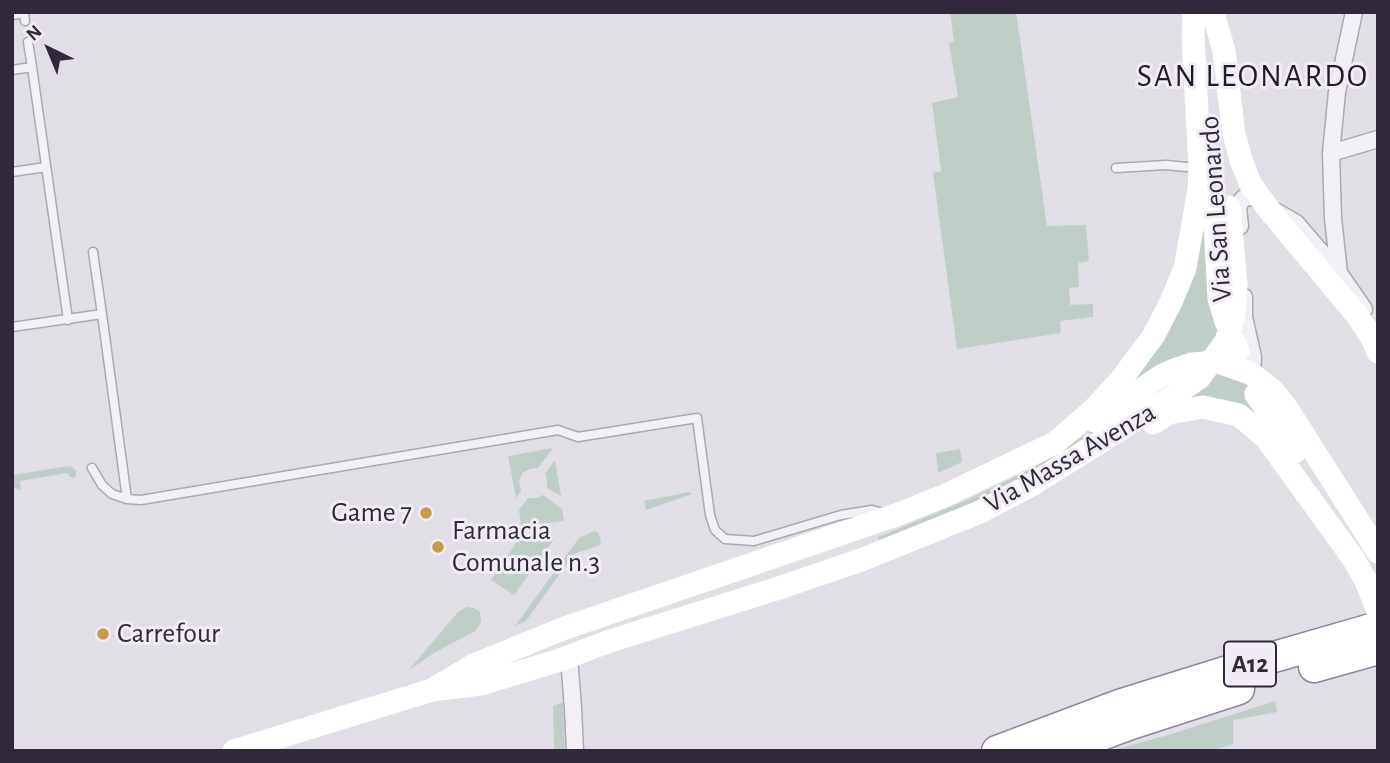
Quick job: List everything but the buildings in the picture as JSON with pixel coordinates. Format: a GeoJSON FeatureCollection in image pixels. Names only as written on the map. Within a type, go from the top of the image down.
{"type":"FeatureCollection","features":[{"type":"Feature","properties":{"kind":"highway","name":"A12"},"geometry":{"type":"LineString","coordinates":[[1058,751],[1127,714],[1260,661],[1378,627]]}},
{"type":"Feature","properties":{"kind":"highway","name":"A12"},"geometry":{"type":"LineString","coordinates":[[997,751],[1127,714],[1378,649]]}},
{"type":"Feature","properties":{"kind":"main road","name":"Via Massa Avenza"},"geometry":{"type":"LineString","coordinates":[[432,690],[474,665],[557,631],[896,515],[944,496],[1055,443],[1092,411],[1120,381],[1154,335],[1185,268],[1199,190],[1200,168],[1193,36],[1196,12]]}},
{"type":"Feature","properties":{"kind":"main road","name":"Via San Leonardo"},"geometry":{"type":"LineString","coordinates":[[1196,12],[1206,78],[1219,298],[1225,348]]}},
{"type":"Feature","properties":{"kind":"main road","name":"Via Massa Avenza"},"geometry":{"type":"LineString","coordinates":[[234,751],[432,690],[481,684],[570,657],[607,642],[861,560],[980,512],[1023,490],[1170,399],[1200,377],[1226,341],[1234,316],[1236,284],[1213,12]]}},
{"type":"Feature","properties":{"kind":"main road","name":"Via San Leonardo"},"geometry":{"type":"LineString","coordinates":[[1213,12],[1224,51],[1234,134],[1251,185],[1356,314],[1378,352]]}},
{"type":"Feature","properties":{"kind":"main road"},"geometry":{"type":"LineString","coordinates":[[1055,443],[1081,431],[1161,376],[1225,348],[1254,384],[1378,578]]}},
{"type":"Feature","properties":{"kind":"main road"},"geometry":{"type":"LineString","coordinates":[[1254,384],[1273,391],[1286,407],[1378,552]]}},
{"type":"Feature","properties":{"kind":"main road"},"geometry":{"type":"LineString","coordinates":[[861,560],[908,552],[980,524],[1038,493],[1169,412],[1203,407],[1239,415],[1266,438],[1353,558],[1378,611]]}},
{"type":"Feature","properties":{"kind":"street"},"geometry":{"type":"LineString","coordinates":[[1339,273],[1332,204],[1331,153],[1337,92],[1354,12]]}},
{"type":"Feature","properties":{"kind":"street"},"geometry":{"type":"LineString","coordinates":[[1331,153],[1378,139]]}},
{"type":"Feature","properties":{"kind":"street"},"geometry":{"type":"LineString","coordinates":[[1254,384],[1253,357],[1244,317],[1238,208],[1245,197],[1266,205],[1296,223],[1339,273],[1378,328]]}},
{"type":"Feature","properties":{"kind":"street"},"geometry":{"type":"LineString","coordinates":[[570,657],[548,648],[557,631],[573,633],[580,644],[570,657],[575,751]]}},
{"type":"Feature","properties":{"kind":"lane"},"geometry":{"type":"LineString","coordinates":[[12,15],[24,13],[25,21]]}},
{"type":"Feature","properties":{"kind":"lane"},"geometry":{"type":"LineString","coordinates":[[29,42],[68,320]]}},
{"type":"Feature","properties":{"kind":"lane"},"geometry":{"type":"LineString","coordinates":[[12,70],[32,67]]}},
{"type":"Feature","properties":{"kind":"lane"},"geometry":{"type":"LineString","coordinates":[[1116,168],[1166,165],[1200,168]]}},
{"type":"Feature","properties":{"kind":"lane"},"geometry":{"type":"LineString","coordinates":[[12,172],[46,167]]}},
{"type":"Feature","properties":{"kind":"lane"},"geometry":{"type":"LineString","coordinates":[[93,252],[127,499]]}},
{"type":"Feature","properties":{"kind":"lane"},"geometry":{"type":"LineString","coordinates":[[12,327],[102,314]]}},
{"type":"Feature","properties":{"kind":"lane"},"geometry":{"type":"LineString","coordinates":[[92,468],[102,485],[112,494],[141,500],[558,430],[579,437],[697,418],[710,515],[715,530],[725,539],[754,541],[841,515],[872,510],[896,515]]}},
{"type":"Feature","properties":{"kind":"shaded area"},"geometry":{"type":"Polygon","coordinates":[[[950,12],[1016,12],[1047,226],[1086,225],[1089,261],[1078,263],[1079,287],[1069,288],[1070,305],[1093,304],[1093,317],[1060,321],[1061,333],[957,349],[933,173],[941,171],[932,103],[958,97],[949,43],[954,41],[950,12]]]}},
{"type":"Feature","properties":{"kind":"shaded area"},"geometry":{"type":"Polygon","coordinates":[[[1204,199],[1221,337],[1216,347],[1126,384],[1204,199]]]}},
{"type":"Feature","properties":{"kind":"shaded area"},"geometry":{"type":"Polygon","coordinates":[[[1198,369],[1057,466],[880,545],[878,537],[965,501],[1025,472],[1059,453],[1131,402],[1198,369]]]}},
{"type":"Feature","properties":{"kind":"shaded area"},"geometry":{"type":"Polygon","coordinates":[[[1217,369],[1262,389],[1244,398],[1269,430],[1176,405],[1217,369]]]}},
{"type":"Feature","properties":{"kind":"shaded area"},"geometry":{"type":"Polygon","coordinates":[[[553,448],[538,468],[522,473],[519,482],[521,491],[516,498],[508,456],[553,448]]]}},
{"type":"Feature","properties":{"kind":"shaded area"},"geometry":{"type":"Polygon","coordinates":[[[960,449],[962,462],[938,473],[936,453],[960,449]]]}},
{"type":"Feature","properties":{"kind":"shaded area"},"geometry":{"type":"Polygon","coordinates":[[[555,460],[561,496],[547,488],[545,474],[555,460]]]}},
{"type":"Feature","properties":{"kind":"shaded area"},"geometry":{"type":"Polygon","coordinates":[[[67,466],[76,471],[76,476],[73,478],[68,473],[20,481],[21,491],[12,486],[14,475],[67,466]]]}},
{"type":"Feature","properties":{"kind":"shaded area"},"geometry":{"type":"Polygon","coordinates":[[[689,492],[692,494],[646,510],[644,501],[689,492]]]}},
{"type":"Feature","properties":{"kind":"shaded area"},"geometry":{"type":"Polygon","coordinates":[[[543,495],[562,509],[564,521],[521,526],[519,510],[528,498],[543,495]]]}},
{"type":"Feature","properties":{"kind":"shaded area"},"geometry":{"type":"Polygon","coordinates":[[[594,531],[598,532],[600,545],[574,554],[526,621],[515,626],[579,538],[594,531]]]}},
{"type":"Feature","properties":{"kind":"shaded area"},"geometry":{"type":"Polygon","coordinates":[[[549,533],[554,539],[514,595],[491,580],[516,543],[549,533]]]}},
{"type":"Feature","properties":{"kind":"shaded area"},"geometry":{"type":"Polygon","coordinates":[[[467,607],[480,612],[481,621],[475,631],[434,653],[408,671],[458,612],[467,607]]]}},
{"type":"Feature","properties":{"kind":"shaded area"},"geometry":{"type":"Polygon","coordinates":[[[1275,701],[1277,712],[1233,720],[1233,744],[1211,751],[1109,751],[1168,735],[1275,701]]]}},
{"type":"Feature","properties":{"kind":"shaded area"},"geometry":{"type":"Polygon","coordinates":[[[563,702],[565,751],[554,751],[553,706],[563,702]]]}},
{"type":"Feature","properties":{"kind":"place","name":"Game 7"},"geometry":{"type":"Point","coordinates":[426,513]}},
{"type":"Feature","properties":{"kind":"place","name":"Farmacia Comunale n.3"},"geometry":{"type":"Point","coordinates":[438,547]}},
{"type":"Feature","properties":{"kind":"place","name":"Carrefour"},"geometry":{"type":"Point","coordinates":[103,634]}},
{"type":"Feature","properties":{"kind":"district","name":"SAN LEONARDO"},"geometry":{"type":"Point","coordinates":[1253,76]}}]}
